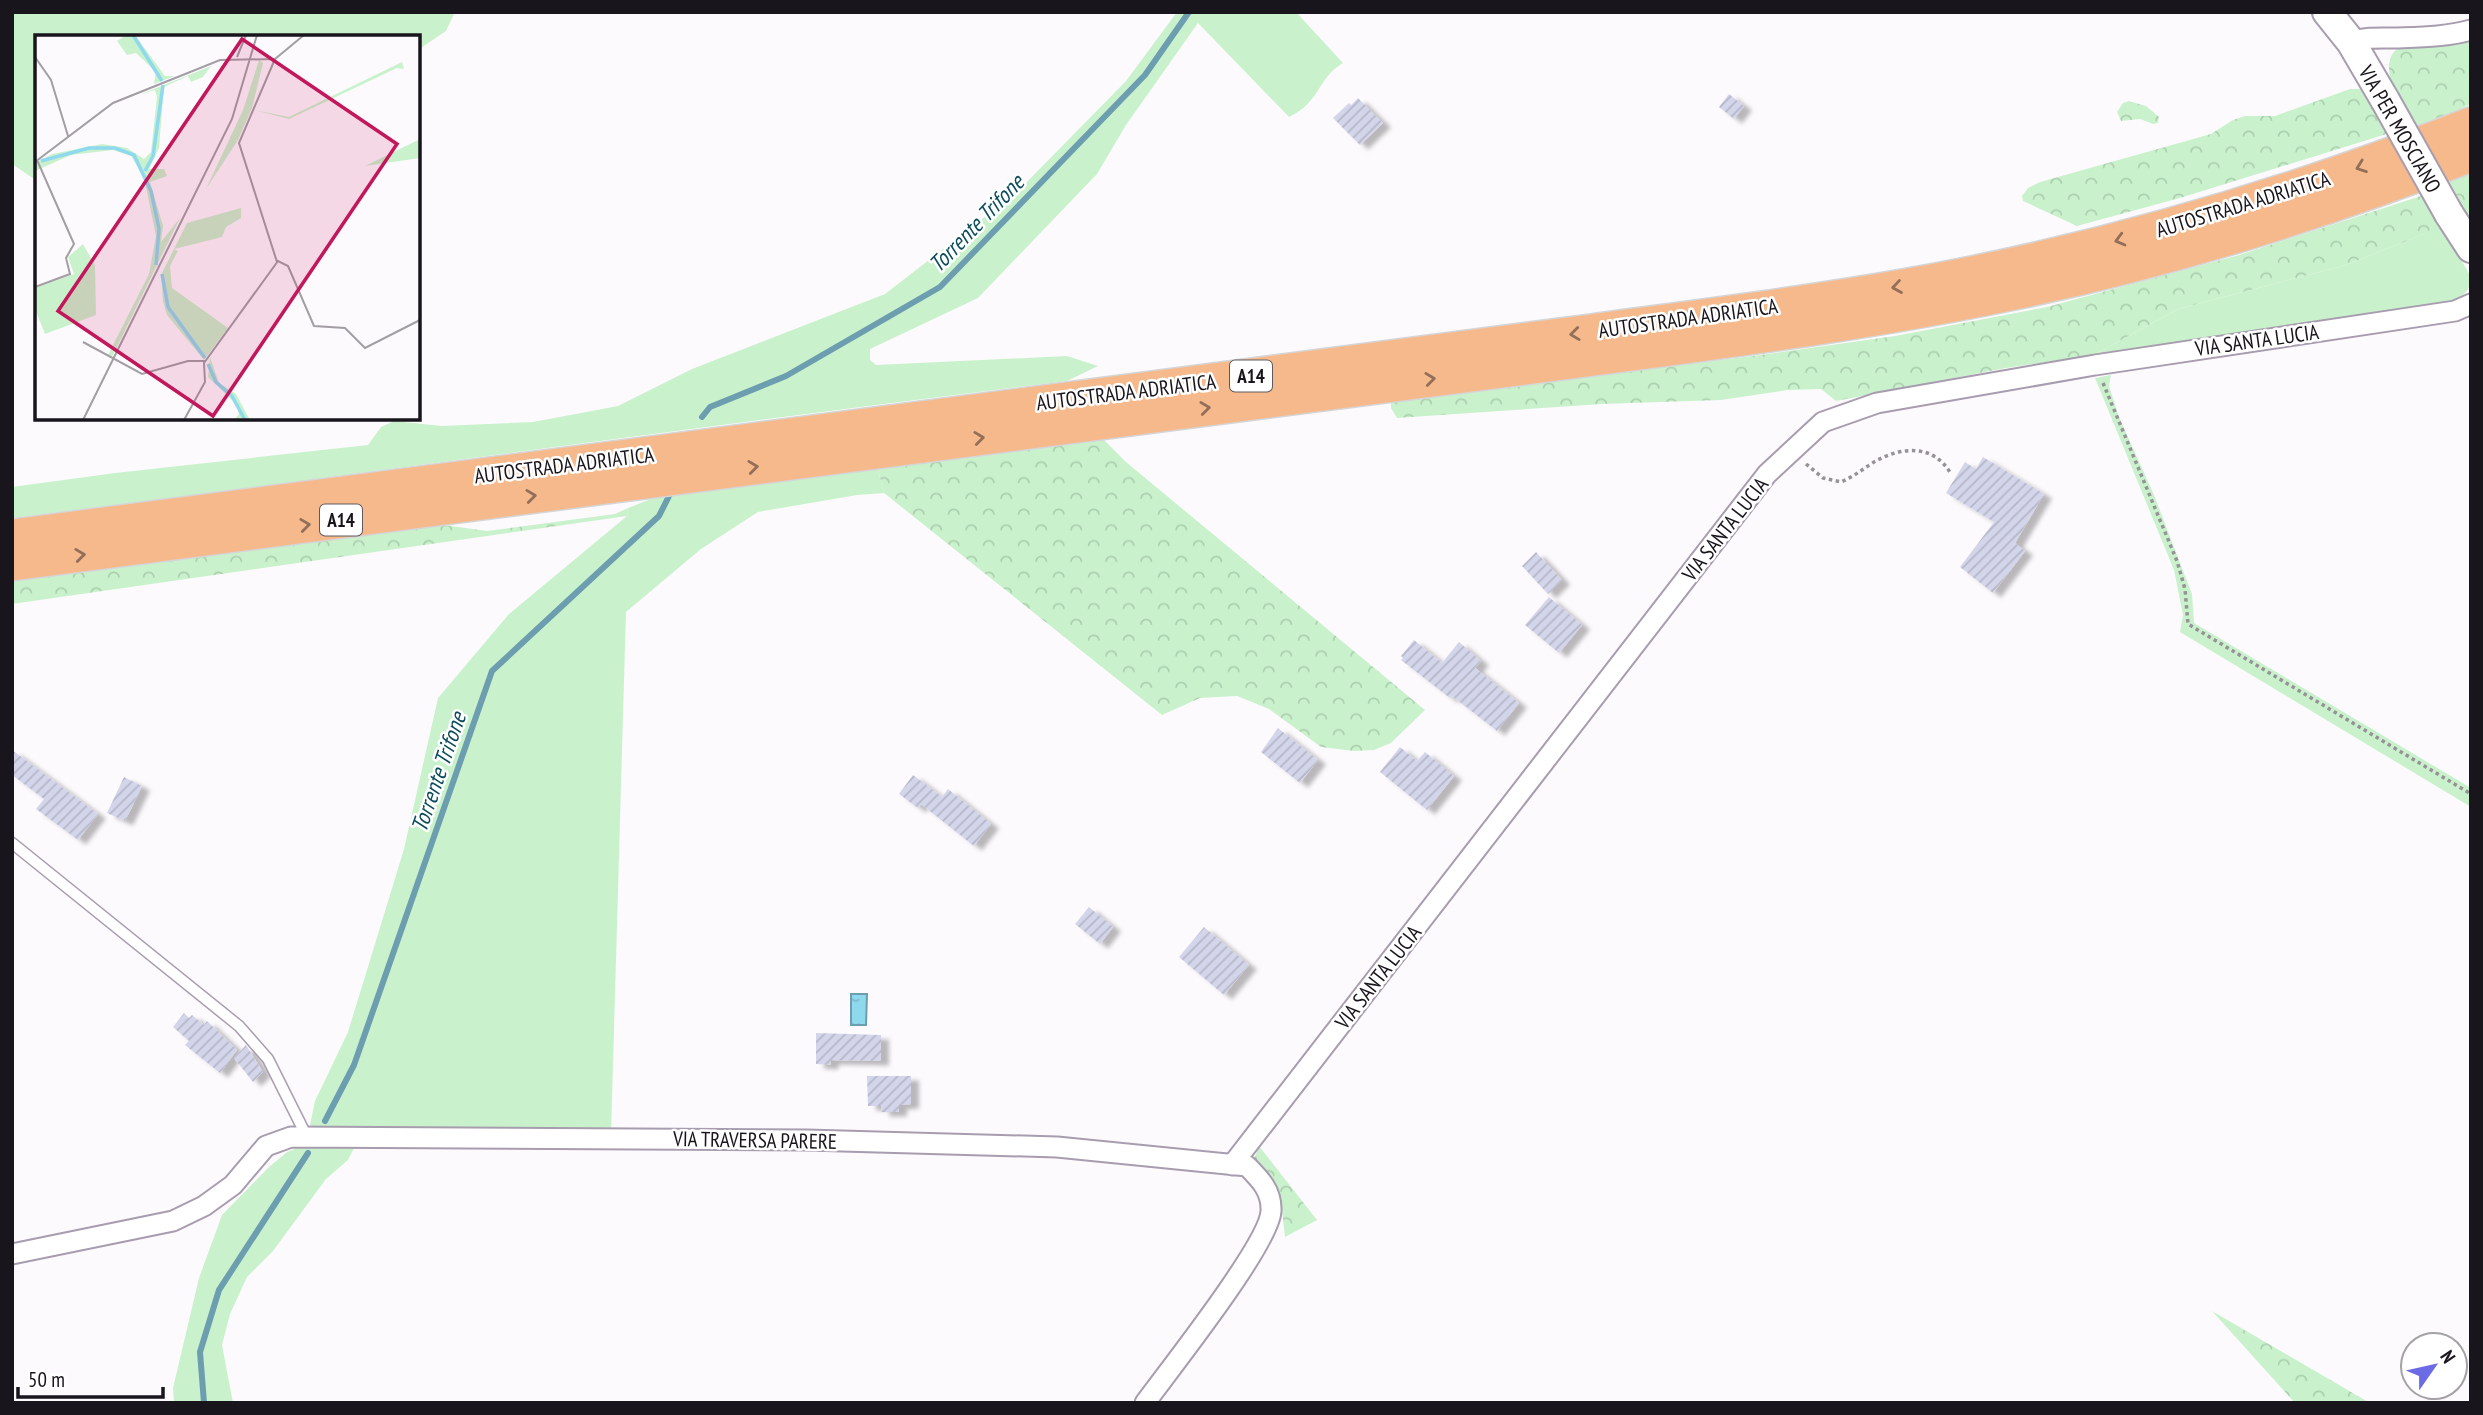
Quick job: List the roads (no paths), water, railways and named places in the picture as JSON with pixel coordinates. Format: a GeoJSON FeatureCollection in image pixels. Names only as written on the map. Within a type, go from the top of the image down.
{"type":"FeatureCollection","features":[{"type":"Feature","properties":{"kind":"highway","name":"AUTOSTRADA ADRIATICA"},"geometry":{"type":"LineString","coordinates":[[12,537],[1591,332],[1941,280],[2099,245],[2223,211],[2349,171],[2471,125]]}},
{"type":"Feature","properties":{"kind":"highway","name":"AUTOSTRADA ADRIATICA"},"geometry":{"type":"LineString","coordinates":[[12,564],[1632,353],[1955,304],[2182,251],[2347,200],[2471,154]]}},
{"type":"Feature","properties":{"kind":"main road","name":"VIA PER MOSCIANO"},"geometry":{"type":"LineString","coordinates":[[2327,12],[2351,42],[2471,248]]}},
{"type":"Feature","properties":{"kind":"street"},"geometry":{"type":"LineString","coordinates":[[2351,42],[2364,37],[2425,37],[2471,30]]}},
{"type":"Feature","properties":{"kind":"street","name":"VIA SANTA LUCIA"},"geometry":{"type":"LineString","coordinates":[[1232,1165],[1767,474],[1823,422],[1877,403],[2095,365],[2455,311],[2471,304]]}},
{"type":"Feature","properties":{"kind":"street","name":"VIA TRAVERSA PARERE"},"geometry":{"type":"LineString","coordinates":[[12,1254],[173,1222],[204,1206],[233,1185],[266,1146],[291,1137],[794,1140],[1057,1147],[1247,1166],[1266,1185],[1271,1212],[1254,1251],[1145,1403]]}},
{"type":"Feature","properties":{"kind":"lane"},"geometry":{"type":"LineString","coordinates":[[12,844],[239,1026],[268,1059],[307,1137]]}},
{"type":"Feature","properties":{"kind":"water"},"geometry":{"type":"Polygon","coordinates":[[[851,994],[867,994],[866,1025],[851,1025],[851,994]]]}},
{"type":"Feature","properties":{"kind":"waterway","name":"Torrente Trifone"},"geometry":{"type":"LineString","coordinates":[[702,417],[710,407],[786,376],[940,287],[1145,75],[1189,12]]}},
{"type":"Feature","properties":{"kind":"waterway","name":"Torrente Trifone"},"geometry":{"type":"LineString","coordinates":[[325,1121],[354,1065],[492,671],[659,516],[671,492]]}},
{"type":"Feature","properties":{"kind":"waterway","name":"Torrente Trifone"},"geometry":{"type":"LineString","coordinates":[[204,1403],[200,1352],[219,1290],[308,1153]]}}]}
